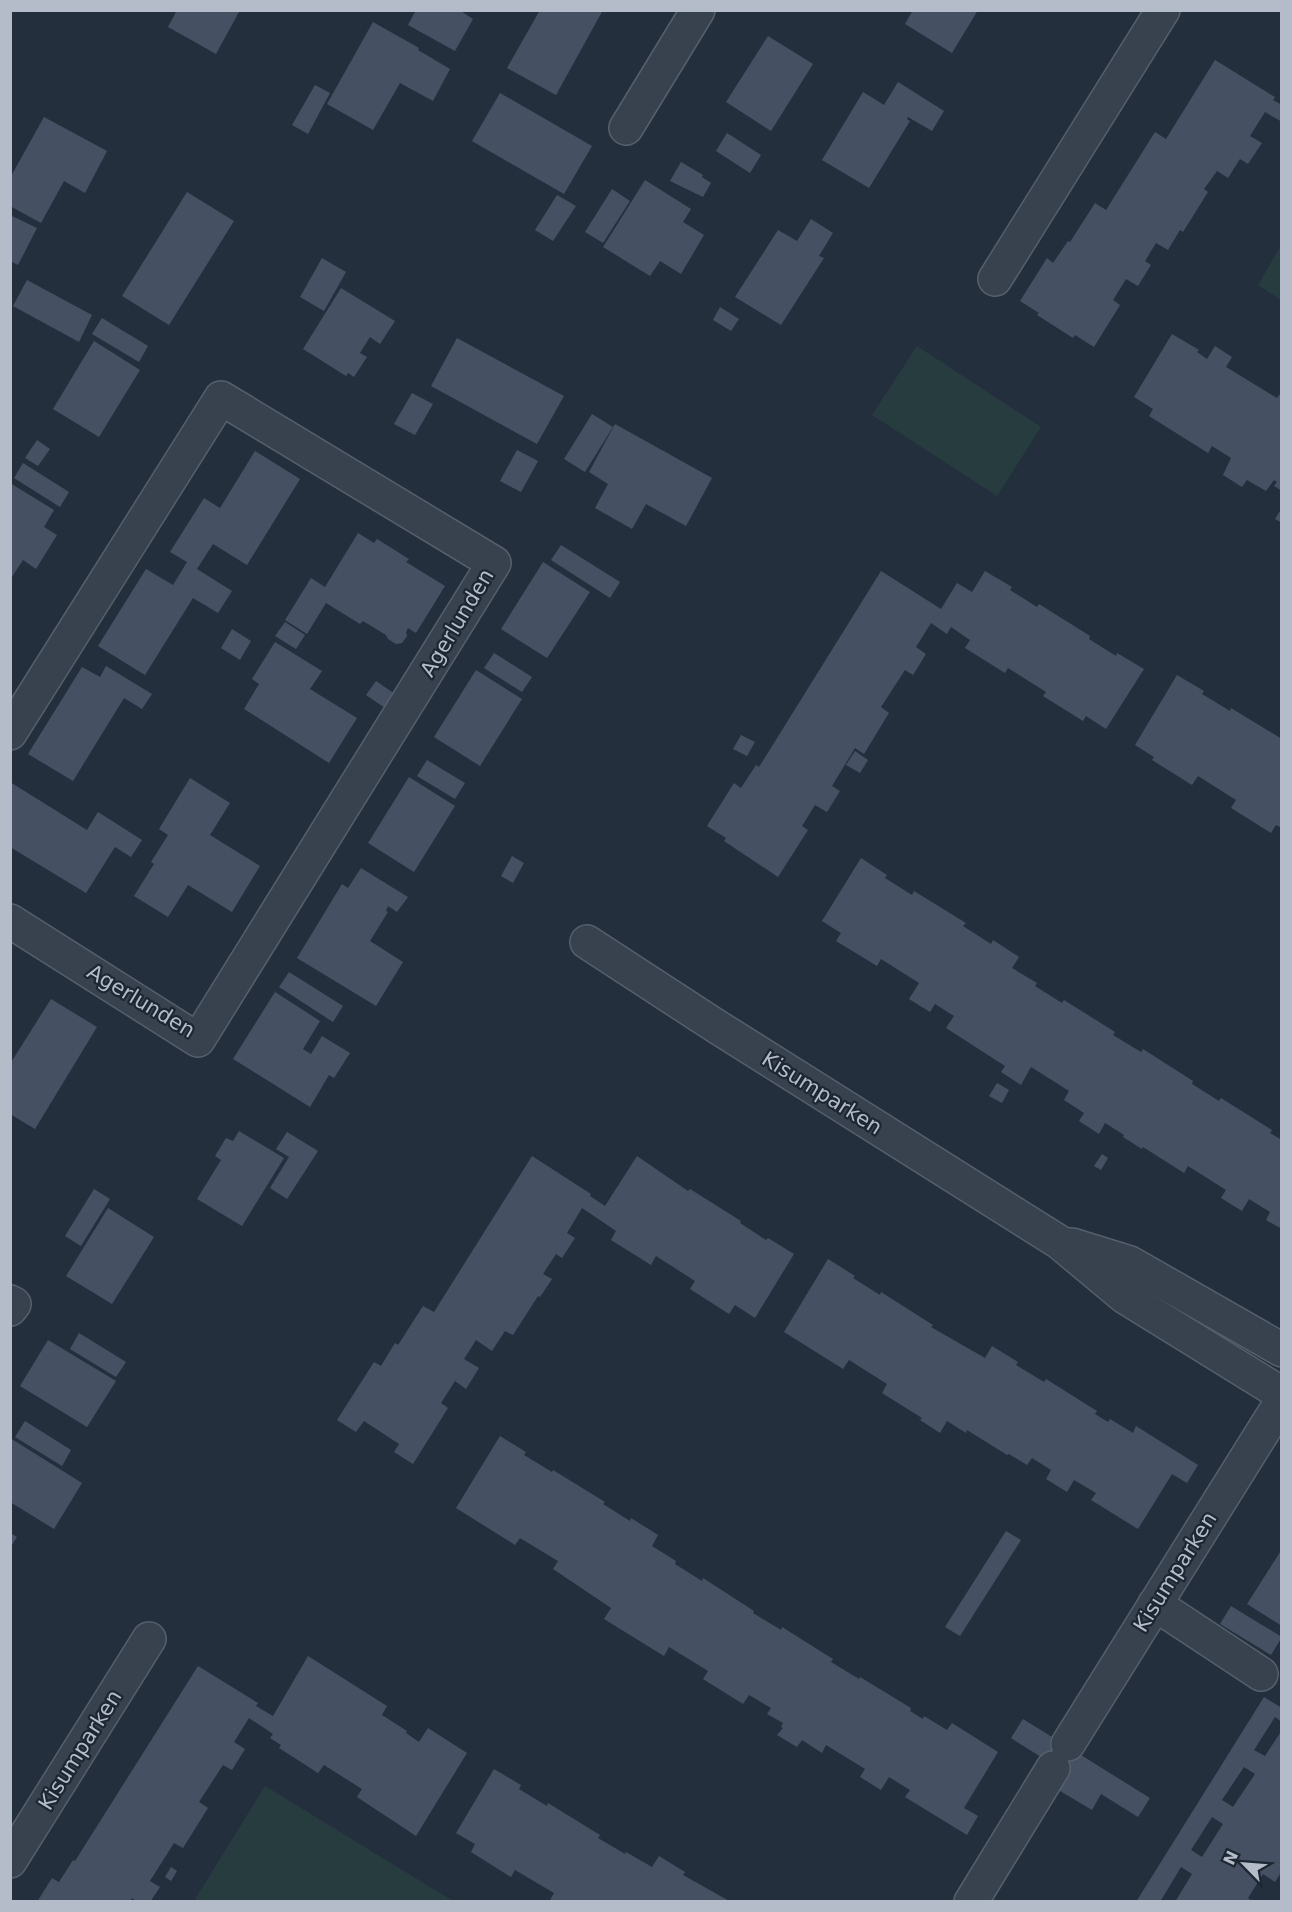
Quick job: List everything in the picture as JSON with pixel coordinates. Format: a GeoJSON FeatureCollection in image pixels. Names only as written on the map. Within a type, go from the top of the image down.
{"type":"FeatureCollection","features":[{"type":"Feature","properties":{"kind":"street"},"geometry":{"type":"LineString","coordinates":[[626,128],[698,10]]}},
{"type":"Feature","properties":{"kind":"street"},"geometry":{"type":"LineString","coordinates":[[994,279],[1163,10]]}},
{"type":"Feature","properties":{"kind":"street","name":"Agerlunden"},"geometry":{"type":"LineString","coordinates":[[10,733],[221,398],[494,563],[198,1040],[10,921]]}},
{"type":"Feature","properties":{"kind":"street","name":"Kisumparken"},"geometry":{"type":"LineString","coordinates":[[587,942],[718,1029],[1059,1242],[1125,1297],[1281,1394]]}},
{"type":"Feature","properties":{"kind":"street","name":"Kisumparken"},"geometry":{"type":"LineString","coordinates":[[1059,1242],[1130,1263],[1281,1350]]}},
{"type":"Feature","properties":{"kind":"street"},"geometry":{"type":"LineString","coordinates":[[10,1302],[14,1304],[10,1309]]}},
{"type":"Feature","properties":{"kind":"street","name":"Kisumparken"},"geometry":{"type":"LineString","coordinates":[[971,1902],[1281,1401]]}},
{"type":"Feature","properties":{"kind":"street"},"geometry":{"type":"LineString","coordinates":[[1155,1604],[1261,1674]]}},
{"type":"Feature","properties":{"kind":"street","name":"Kisumparken"},"geometry":{"type":"LineString","coordinates":[[10,1861],[149,1639]]}},
{"type":"Feature","properties":{"kind":"green space"},"geometry":{"type":"Polygon","coordinates":[[[1281,245],[1282,300],[1258,285],[1281,245]]]}},
{"type":"Feature","properties":{"kind":"green space"},"geometry":{"type":"Polygon","coordinates":[[[917,346],[1041,427],[997,496],[872,415],[917,346]]]}},
{"type":"Feature","properties":{"kind":"green space"},"geometry":{"type":"Polygon","coordinates":[[[265,1786],[453,1901],[194,1901],[265,1786]]]}},
{"type":"Feature","properties":{"kind":"building"},"geometry":{"type":"Polygon","coordinates":[[[177,10],[240,10],[216,54],[168,27],[177,10]]]}},
{"type":"Feature","properties":{"kind":"building"},"geometry":{"type":"Polygon","coordinates":[[[416,10],[459,10],[473,19],[455,51],[408,25],[416,10]]]}},
{"type":"Feature","properties":{"kind":"building"},"geometry":{"type":"Polygon","coordinates":[[[540,10],[603,10],[556,95],[507,68],[540,10]]]}},
{"type":"Feature","properties":{"kind":"building"},"geometry":{"type":"Polygon","coordinates":[[[913,10],[978,10],[952,53],[905,24],[913,10]]]}},
{"type":"Feature","properties":{"kind":"building"},"geometry":{"type":"Polygon","coordinates":[[[373,22],[450,69],[433,101],[400,83],[373,130],[327,104],[373,22]]]}},
{"type":"Feature","properties":{"kind":"building"},"geometry":{"type":"Polygon","coordinates":[[[768,36],[813,64],[771,131],[726,102],[768,36]]]}},
{"type":"Feature","properties":{"kind":"building"},"geometry":{"type":"Polygon","coordinates":[[[1215,60],[1275,97],[1273,100],[1282,105],[1282,122],[1265,112],[1250,136],[1262,143],[1248,164],[1240,159],[1228,178],[1217,171],[1204,189],[1208,192],[1183,232],[1180,230],[1168,250],[1156,243],[1145,261],[1151,265],[1138,286],[1126,279],[1113,300],[1120,305],[1094,347],[1075,335],[1073,338],[1020,301],[1047,258],[1053,263],[1068,241],[1070,242],[1095,203],[1106,210],[1155,132],[1166,139],[1215,60]]]}},
{"type":"Feature","properties":{"kind":"building"},"geometry":{"type":"Polygon","coordinates":[[[898,82],[944,111],[932,131],[908,117],[910,121],[869,188],[822,160],[863,92],[884,105],[898,82]]]}},
{"type":"Feature","properties":{"kind":"building"},"geometry":{"type":"Polygon","coordinates":[[[315,85],[330,93],[308,134],[292,125],[315,85]]]}},
{"type":"Feature","properties":{"kind":"building"},"geometry":{"type":"Polygon","coordinates":[[[500,93],[592,146],[564,194],[472,141],[500,93]]]}},
{"type":"Feature","properties":{"kind":"building"},"geometry":{"type":"Polygon","coordinates":[[[44,117],[107,151],[85,193],[64,181],[41,223],[10,206],[10,178],[44,117]]]}},
{"type":"Feature","properties":{"kind":"building"},"geometry":{"type":"Polygon","coordinates":[[[727,133],[761,155],[750,173],[716,151],[727,133]]]}},
{"type":"Feature","properties":{"kind":"building"},"geometry":{"type":"Polygon","coordinates":[[[681,162],[703,175],[702,177],[711,183],[703,197],[670,181],[681,162]]]}},
{"type":"Feature","properties":{"kind":"building"},"geometry":{"type":"Polygon","coordinates":[[[645,180],[691,209],[683,222],[704,235],[681,274],[660,261],[650,276],[603,247],[645,180]]]}},
{"type":"Feature","properties":{"kind":"building"},"geometry":{"type":"Polygon","coordinates":[[[612,189],[630,201],[603,243],[585,232],[612,189]]]}},
{"type":"Feature","properties":{"kind":"building"},"geometry":{"type":"Polygon","coordinates":[[[187,192],[234,221],[169,325],[122,296],[187,192]]]}},
{"type":"Feature","properties":{"kind":"building"},"geometry":{"type":"Polygon","coordinates":[[[557,195],[576,206],[553,241],[535,230],[557,195]]]}},
{"type":"Feature","properties":{"kind":"building"},"geometry":{"type":"Polygon","coordinates":[[[10,215],[37,228],[18,265],[10,261],[10,215]]]}},
{"type":"Feature","properties":{"kind":"building"},"geometry":{"type":"Polygon","coordinates":[[[811,219],[833,233],[819,256],[824,258],[781,325],[735,297],[778,230],[797,241],[811,219]]]}},
{"type":"Feature","properties":{"kind":"building"},"geometry":{"type":"Polygon","coordinates":[[[322,258],[346,272],[324,311],[300,297],[322,258]]]}},
{"type":"Feature","properties":{"kind":"building"},"geometry":{"type":"Polygon","coordinates":[[[27,280],[92,315],[79,342],[13,306],[27,280]]]}},
{"type":"Feature","properties":{"kind":"building"},"geometry":{"type":"Polygon","coordinates":[[[341,288],[395,321],[380,344],[370,337],[360,353],[367,357],[354,377],[348,373],[346,376],[303,349],[341,288]]]}},
{"type":"Feature","properties":{"kind":"building"},"geometry":{"type":"Polygon","coordinates":[[[720,307],[739,319],[731,331],[713,320],[720,307]]]}},
{"type":"Feature","properties":{"kind":"building"},"geometry":{"type":"Polygon","coordinates":[[[102,318],[148,346],[139,362],[92,334],[102,318]]]}},
{"type":"Feature","properties":{"kind":"building"},"geometry":{"type":"Polygon","coordinates":[[[1172,334],[1199,350],[1197,352],[1207,359],[1215,346],[1232,357],[1226,367],[1277,398],[1280,394],[1282,395],[1282,491],[1274,486],[1277,482],[1274,480],[1266,491],[1247,480],[1242,487],[1223,475],[1231,458],[1212,446],[1208,453],[1149,416],[1153,409],[1134,397],[1172,334]]]}},
{"type":"Feature","properties":{"kind":"building"},"geometry":{"type":"Polygon","coordinates":[[[457,338],[564,396],[537,444],[431,386],[457,338]]]}},
{"type":"Feature","properties":{"kind":"building"},"geometry":{"type":"Polygon","coordinates":[[[94,341],[140,370],[99,437],[53,409],[94,341]]]}},
{"type":"Feature","properties":{"kind":"building"},"geometry":{"type":"Polygon","coordinates":[[[412,393],[433,404],[415,435],[394,424],[412,393]]]}},
{"type":"Feature","properties":{"kind":"building"},"geometry":{"type":"Polygon","coordinates":[[[592,414],[613,427],[585,472],[564,459],[592,414]]]}},
{"type":"Feature","properties":{"kind":"building"},"geometry":{"type":"Polygon","coordinates":[[[615,424],[712,478],[686,526],[646,504],[632,529],[595,508],[608,484],[589,472],[615,424]]]}},
{"type":"Feature","properties":{"kind":"building"},"geometry":{"type":"Polygon","coordinates":[[[37,440],[50,449],[38,466],[25,458],[37,440]]]}},
{"type":"Feature","properties":{"kind":"building"},"geometry":{"type":"Polygon","coordinates":[[[517,450],[538,461],[521,492],[500,481],[517,450]]]}},
{"type":"Feature","properties":{"kind":"building"},"geometry":{"type":"Polygon","coordinates":[[[255,451],[300,479],[247,565],[213,544],[197,569],[232,591],[218,613],[193,598],[145,675],[98,646],[146,569],[173,585],[187,562],[170,552],[204,498],[220,508],[255,451]]]}},
{"type":"Feature","properties":{"kind":"building"},"geometry":{"type":"Polygon","coordinates":[[[23,463],[69,492],[60,507],[14,478],[23,463]]]}},
{"type":"Feature","properties":{"kind":"building"},"geometry":{"type":"Polygon","coordinates":[[[10,483],[54,510],[44,527],[57,535],[36,569],[23,560],[10,580],[10,483]]]}},
{"type":"Feature","properties":{"kind":"building"},"geometry":{"type":"Polygon","coordinates":[[[1282,508],[1282,523],[1275,519],[1282,508]]]}},
{"type":"Feature","properties":{"kind":"building"},"geometry":{"type":"Polygon","coordinates":[[[358,533],[374,543],[377,539],[409,559],[406,562],[445,586],[416,633],[408,628],[407,636],[402,643],[396,644],[363,621],[360,624],[326,603],[307,634],[285,620],[311,578],[325,587],[358,533]]]}},
{"type":"Feature","properties":{"kind":"building"},"geometry":{"type":"Polygon","coordinates":[[[561,545],[620,582],[610,598],[551,560],[561,545]]]}},
{"type":"Feature","properties":{"kind":"building"},"geometry":{"type":"Polygon","coordinates":[[[543,562],[590,592],[547,658],[501,629],[543,562]]]}},
{"type":"Feature","properties":{"kind":"building"},"geometry":{"type":"Polygon","coordinates":[[[881,571],[941,609],[957,583],[972,592],[985,571],[1012,587],[1010,590],[1037,607],[1039,604],[1090,636],[1089,639],[1116,656],[1117,653],[1144,669],[1106,729],[1086,716],[1083,721],[1043,696],[1046,692],[1008,668],[1005,673],[965,648],[970,640],[951,627],[947,634],[931,623],[916,647],[926,654],[913,675],[905,670],[881,707],[889,713],[864,754],[855,748],[832,786],[840,791],[827,812],[815,805],[802,826],[808,830],[778,877],[724,841],[726,838],[707,826],[734,783],[741,788],[756,765],[759,767],[881,571]]]}},
{"type":"Feature","properties":{"kind":"building"},"geometry":{"type":"Polygon","coordinates":[[[285,622],[305,635],[296,649],[275,636],[285,622]]]}},
{"type":"Feature","properties":{"kind":"building"},"geometry":{"type":"Polygon","coordinates":[[[232,629],[251,641],[240,660],[221,648],[232,629]]]}},
{"type":"Feature","properties":{"kind":"building"},"geometry":{"type":"Polygon","coordinates":[[[275,642],[322,671],[310,689],[357,718],[329,763],[244,709],[259,684],[252,679],[275,642]]]}},
{"type":"Feature","properties":{"kind":"building"},"geometry":{"type":"Polygon","coordinates":[[[494,653],[532,677],[522,692],[484,668],[494,653]]]}},
{"type":"Feature","properties":{"kind":"building"},"geometry":{"type":"Polygon","coordinates":[[[106,666],[152,694],[142,709],[124,698],[73,781],[28,754],[82,667],[100,677],[106,666]]]}},
{"type":"Feature","properties":{"kind":"building"},"geometry":{"type":"Polygon","coordinates":[[[476,670],[522,699],[480,766],[434,737],[476,670]]]}},
{"type":"Feature","properties":{"kind":"building"},"geometry":{"type":"Polygon","coordinates":[[[1177,675],[1204,691],[1202,694],[1230,711],[1231,708],[1282,739],[1282,828],[1276,825],[1271,833],[1231,808],[1236,800],[1198,776],[1192,785],[1152,760],[1154,757],[1135,745],[1177,675]]]}},
{"type":"Feature","properties":{"kind":"building"},"geometry":{"type":"Polygon","coordinates":[[[376,681],[395,694],[385,708],[366,695],[376,681]]]}},
{"type":"Feature","properties":{"kind":"building"},"geometry":{"type":"Polygon","coordinates":[[[741,735],[755,742],[747,756],[733,749],[741,735]]]}},
{"type":"Feature","properties":{"kind":"building"},"geometry":{"type":"Polygon","coordinates":[[[855,751],[868,760],[860,773],[846,765],[855,751]]]}},
{"type":"Feature","properties":{"kind":"building"},"geometry":{"type":"Polygon","coordinates":[[[427,760],[465,783],[455,799],[417,776],[427,760]]]}},
{"type":"Feature","properties":{"kind":"building"},"geometry":{"type":"Polygon","coordinates":[[[409,777],[455,806],[414,872],[368,843],[409,777]]]}},
{"type":"Feature","properties":{"kind":"building"},"geometry":{"type":"Polygon","coordinates":[[[190,778],[230,803],[210,835],[260,866],[232,912],[188,885],[168,917],[134,896],[154,864],[151,862],[168,835],[159,829],[190,778]]]}},
{"type":"Feature","properties":{"kind":"building"},"geometry":{"type":"Polygon","coordinates":[[[10,782],[87,830],[98,812],[142,840],[131,857],[115,847],[86,893],[10,847],[10,782]]]}},
{"type":"Feature","properties":{"kind":"building"},"geometry":{"type":"Polygon","coordinates":[[[512,856],[524,863],[513,883],[501,876],[512,856]]]}},
{"type":"Feature","properties":{"kind":"building"},"geometry":{"type":"Polygon","coordinates":[[[861,858],[887,875],[885,878],[912,895],[914,891],[966,923],[963,926],[991,944],[993,940],[1019,957],[1012,968],[1037,983],[1035,986],[1062,1003],[1064,1000],[1115,1032],[1113,1035],[1141,1052],[1143,1049],[1193,1081],[1192,1084],[1219,1101],[1221,1098],[1272,1130],[1270,1133],[1282,1140],[1282,1229],[1266,1220],[1270,1212],[1249,1199],[1242,1211],[1221,1198],[1226,1190],[1188,1166],[1184,1173],[1123,1137],[1124,1135],[1105,1123],[1099,1134],[1079,1121],[1084,1113],[1064,1100],[1069,1091],[1031,1067],[1021,1085],[1001,1072],[1005,1066],[946,1028],[954,1016],[935,1004],[930,1012],[909,999],[919,983],[881,959],[877,966],[836,941],[841,933],[822,921],[861,858]]]}},
{"type":"Feature","properties":{"kind":"building"},"geometry":{"type":"Polygon","coordinates":[[[361,868],[408,897],[397,912],[388,906],[386,911],[388,912],[370,941],[403,962],[376,1006],[297,958],[342,884],[348,888],[361,868]]]}},
{"type":"Feature","properties":{"kind":"building"},"geometry":{"type":"Polygon","coordinates":[[[289,972],[343,1006],[333,1022],[279,987],[289,972]]]}},
{"type":"Feature","properties":{"kind":"building"},"geometry":{"type":"Polygon","coordinates":[[[275,992],[320,1021],[303,1049],[311,1054],[322,1036],[350,1053],[334,1078],[329,1075],[310,1107],[233,1059],[275,992]]]}},
{"type":"Feature","properties":{"kind":"building"},"geometry":{"type":"Polygon","coordinates":[[[51,999],[97,1027],[35,1129],[10,1114],[10,1064],[51,999]]]}},
{"type":"Feature","properties":{"kind":"building"},"geometry":{"type":"Polygon","coordinates":[[[997,1083],[1009,1090],[1002,1103],[989,1096],[997,1083]]]}},
{"type":"Feature","properties":{"kind":"building"},"geometry":{"type":"Polygon","coordinates":[[[239,1131],[284,1158],[242,1226],[197,1199],[221,1160],[215,1156],[226,1138],[233,1141],[239,1131]]]}},
{"type":"Feature","properties":{"kind":"building"},"geometry":{"type":"Polygon","coordinates":[[[287,1132],[318,1151],[287,1199],[270,1188],[289,1157],[276,1149],[287,1132]]]}},
{"type":"Feature","properties":{"kind":"building"},"geometry":{"type":"Polygon","coordinates":[[[1102,1154],[1108,1158],[1101,1170],[1094,1166],[1102,1154]]]}},
{"type":"Feature","properties":{"kind":"building"},"geometry":{"type":"Polygon","coordinates":[[[532,1156],[591,1194],[590,1196],[605,1206],[637,1156],[688,1191],[690,1189],[741,1221],[740,1223],[766,1240],[768,1238],[794,1254],[755,1318],[735,1305],[729,1314],[690,1289],[695,1281],[656,1256],[651,1265],[611,1240],[616,1231],[582,1208],[567,1233],[575,1238],[562,1258],[556,1254],[543,1274],[552,1279],[513,1335],[505,1331],[492,1351],[476,1340],[464,1359],[479,1368],[466,1389],[455,1381],[441,1403],[448,1408],[413,1464],[394,1452],[399,1444],[364,1421],[356,1432],[337,1420],[374,1362],[381,1366],[395,1343],[398,1345],[423,1306],[434,1312],[532,1156]]]}},
{"type":"Feature","properties":{"kind":"building"},"geometry":{"type":"Polygon","coordinates":[[[94,1189],[110,1199],[81,1246],[65,1236],[94,1189]]]}},
{"type":"Feature","properties":{"kind":"building"},"geometry":{"type":"Polygon","coordinates":[[[108,1208],[154,1237],[112,1304],[66,1276],[108,1208]]]}},
{"type":"Feature","properties":{"kind":"building"},"geometry":{"type":"Polygon","coordinates":[[[828,1259],[855,1276],[853,1278],[880,1295],[881,1292],[933,1325],[931,1327],[985,1358],[992,1346],[1018,1362],[1016,1365],[1044,1382],[1046,1379],[1097,1411],[1095,1414],[1108,1422],[1110,1419],[1133,1433],[1136,1426],[1198,1465],[1187,1483],[1172,1474],[1138,1529],[1091,1500],[1096,1493],[1074,1480],[1067,1492],[1046,1479],[1051,1470],[1032,1458],[1027,1465],[947,1421],[940,1433],[920,1420],[922,1418],[882,1393],[887,1384],[849,1360],[843,1369],[784,1332],[828,1259]]]}},
{"type":"Feature","properties":{"kind":"building"},"geometry":{"type":"Polygon","coordinates":[[[79,1333],[126,1362],[116,1377],[70,1349],[79,1333]]]}},
{"type":"Feature","properties":{"kind":"building"},"geometry":{"type":"Polygon","coordinates":[[[48,1340],[116,1381],[87,1427],[20,1386],[48,1340]]]}},
{"type":"Feature","properties":{"kind":"building"},"geometry":{"type":"Polygon","coordinates":[[[25,1421],[71,1450],[62,1466],[15,1437],[25,1421]]]}},
{"type":"Feature","properties":{"kind":"building"},"geometry":{"type":"Polygon","coordinates":[[[500,1436],[526,1452],[524,1455],[605,1502],[603,1504],[630,1521],[631,1518],[658,1535],[652,1546],[676,1561],[675,1564],[702,1581],[703,1578],[781,1630],[782,1627],[833,1659],[831,1662],[911,1708],[910,1711],[923,1719],[924,1716],[947,1730],[952,1723],[998,1752],[964,1808],[978,1816],[967,1835],[905,1797],[910,1790],[889,1777],[881,1790],[860,1777],[865,1769],[826,1745],[822,1753],[802,1740],[797,1747],[777,1735],[783,1728],[781,1727],[783,1723],[767,1714],[771,1708],[749,1695],[743,1704],[703,1679],[708,1671],[669,1647],[664,1656],[604,1619],[611,1608],[553,1569],[558,1561],[520,1538],[515,1545],[456,1508],[500,1436]]]}},
{"type":"Feature","properties":{"kind":"building"},"geometry":{"type":"Polygon","coordinates":[[[10,1438],[82,1483],[54,1529],[10,1502],[10,1438]]]}},
{"type":"Feature","properties":{"kind":"building"},"geometry":{"type":"Polygon","coordinates":[[[1006,1531],[1021,1540],[960,1636],[945,1627],[1006,1531]]]}},
{"type":"Feature","properties":{"kind":"building"},"geometry":{"type":"Polygon","coordinates":[[[10,1533],[17,1537],[10,1548],[10,1533]]]}},
{"type":"Feature","properties":{"kind":"building"},"geometry":{"type":"Polygon","coordinates":[[[1282,1549],[1282,1626],[1247,1604],[1282,1549]]]}},
{"type":"Feature","properties":{"kind":"building"},"geometry":{"type":"Polygon","coordinates":[[[1231,1606],[1282,1637],[1271,1655],[1220,1624],[1231,1606]]]}},
{"type":"Feature","properties":{"kind":"building"},"geometry":{"type":"Polygon","coordinates":[[[308,1656],[387,1706],[382,1715],[407,1731],[406,1733],[419,1742],[428,1728],[467,1753],[416,1836],[357,1797],[362,1789],[324,1765],[318,1773],[279,1748],[281,1745],[270,1738],[273,1734],[249,1718],[234,1742],[245,1749],[232,1770],[223,1765],[199,1802],[208,1808],[183,1848],[174,1843],[150,1881],[160,1887],[150,1902],[137,1902],[132,1898],[130,1902],[37,1902],[52,1878],[59,1882],[73,1860],[75,1861],[198,1666],[258,1703],[256,1706],[273,1716],[308,1656]]]}},
{"type":"Feature","properties":{"kind":"building"},"geometry":{"type":"Polygon","coordinates":[[[1264,1697],[1282,1708],[1282,1722],[1275,1717],[1254,1750],[1265,1756],[1282,1730],[1282,1871],[1275,1882],[1263,1874],[1248,1898],[1253,1902],[1175,1902],[1192,1874],[1181,1867],[1160,1902],[1136,1902],[1264,1697]],[[1244,1767],[1222,1800],[1233,1807],[1255,1774],[1244,1767]],[[1212,1817],[1191,1850],[1202,1857],[1223,1824],[1212,1817]]]}},
{"type":"Feature","properties":{"kind":"building"},"geometry":{"type":"Polygon","coordinates":[[[1023,1719],[1150,1798],[1138,1817],[1101,1794],[1092,1810],[1050,1785],[1060,1769],[1011,1738],[1023,1719]]]}},
{"type":"Feature","properties":{"kind":"building"},"geometry":{"type":"Polygon","coordinates":[[[494,1769],[521,1785],[519,1789],[547,1806],[548,1803],[600,1835],[598,1838],[625,1854],[626,1852],[652,1867],[659,1856],[685,1872],[683,1875],[731,1902],[549,1902],[554,1893],[515,1870],[511,1877],[471,1852],[475,1844],[456,1833],[494,1769]]]}},
{"type":"Feature","properties":{"kind":"building"},"geometry":{"type":"Polygon","coordinates":[[[171,1867],[177,1871],[171,1881],[165,1877],[171,1867]]]}}]}
